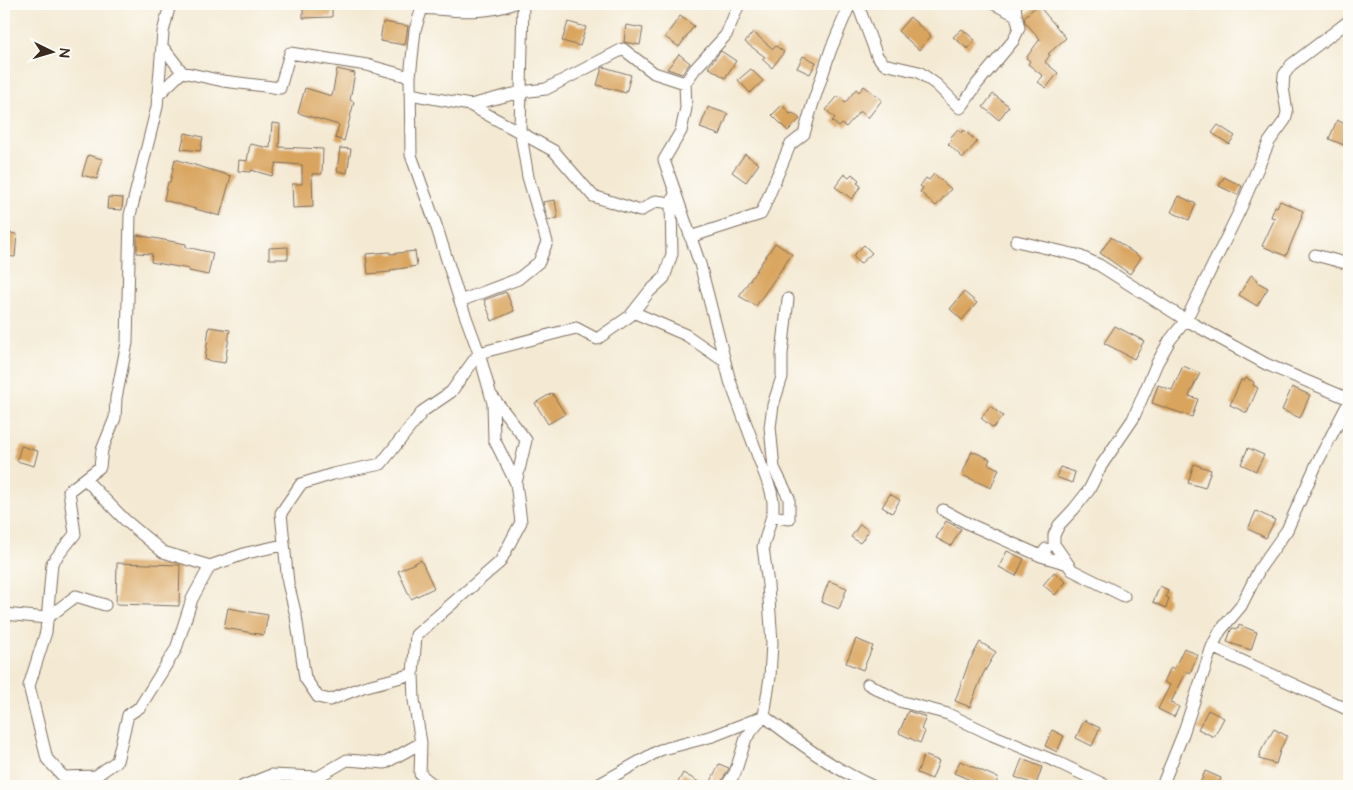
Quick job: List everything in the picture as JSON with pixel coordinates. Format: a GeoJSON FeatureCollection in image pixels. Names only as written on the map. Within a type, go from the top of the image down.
{"type":"FeatureCollection","features":[{"type":"Feature","properties":{"kind":"street"},"geometry":{"type":"LineString","coordinates":[[170,4],[162,46],[156,107],[130,215],[127,342],[116,398],[115,418],[102,450],[100,467],[69,491],[75,534],[52,563],[46,632],[29,686],[47,759],[68,782],[96,776],[117,761],[128,715],[140,707],[176,649],[192,598],[210,566]]}},
{"type":"Feature","properties":{"kind":"street"},"geometry":{"type":"LineString","coordinates":[[435,786],[420,774],[421,743],[412,674],[416,635],[500,562],[521,522],[516,483],[494,439],[493,402],[479,353],[411,155],[410,77],[415,30],[422,8],[456,10],[498,9],[512,4]]}},
{"type":"Feature","properties":{"kind":"street"},"geometry":{"type":"LineString","coordinates":[[460,301],[518,279],[539,262],[548,242],[528,177],[520,132],[523,4]]}},
{"type":"Feature","properties":{"kind":"street"},"geometry":{"type":"LineString","coordinates":[[726,786],[735,773],[746,738],[764,716],[770,677],[772,643],[763,547],[774,502],[730,381],[700,264],[673,199],[664,160],[681,131],[686,108],[685,84],[695,69],[726,35],[739,4]]}},
{"type":"Feature","properties":{"kind":"street"},"geometry":{"type":"LineString","coordinates":[[690,237],[761,214],[790,145],[804,134],[831,49],[851,4],[859,8],[877,56],[884,64],[919,72],[943,91],[960,108],[1002,52],[1013,41],[1019,28],[1015,9],[994,4]]}},
{"type":"Feature","properties":{"kind":"street"},"geometry":{"type":"LineString","coordinates":[[1041,556],[1054,540],[1059,524],[1074,510],[1089,490],[1101,466],[1133,419],[1157,363],[1170,340],[1186,320],[1240,210],[1269,142],[1286,120],[1284,75],[1291,65],[1349,21]]}},
{"type":"Feature","properties":{"kind":"street"},"geometry":{"type":"LineString","coordinates":[[162,46],[182,72],[223,81],[280,88],[290,53],[367,65],[410,77]]}},
{"type":"Feature","properties":{"kind":"street"},"geometry":{"type":"LineString","coordinates":[[470,105],[521,92],[546,89],[623,49],[654,72],[685,84]]}},
{"type":"Feature","properties":{"kind":"street"},"geometry":{"type":"LineString","coordinates":[[158,96],[182,72]]}},
{"type":"Feature","properties":{"kind":"street"},"geometry":{"type":"LineString","coordinates":[[410,94],[470,105],[520,132],[554,151],[593,196],[640,211],[656,201],[673,199]]}},
{"type":"Feature","properties":{"kind":"street"},"geometry":{"type":"LineString","coordinates":[[412,674],[363,686],[330,700],[318,697],[305,678],[296,616],[288,583],[281,513],[301,484],[334,474],[381,464],[423,412],[450,392],[479,353],[576,328],[597,339],[630,316],[649,292],[664,278],[672,254],[673,199]]}},
{"type":"Feature","properties":{"kind":"street"},"geometry":{"type":"LineString","coordinates":[[1016,241],[1077,255],[1098,265],[1186,320],[1266,364],[1349,400],[1317,463],[1287,530],[1260,568],[1241,606],[1220,631],[1212,647],[1183,734],[1162,786]]}},
{"type":"Feature","properties":{"kind":"street"},"geometry":{"type":"LineString","coordinates":[[1315,255],[1349,264]]}},
{"type":"Feature","properties":{"kind":"street"},"geometry":{"type":"LineString","coordinates":[[772,516],[789,519],[789,498],[774,468],[770,427],[773,405],[782,377],[782,354],[788,299]]}},
{"type":"Feature","properties":{"kind":"street"},"geometry":{"type":"LineString","coordinates":[[633,312],[686,335],[724,361]]}},
{"type":"Feature","properties":{"kind":"street"},"geometry":{"type":"LineString","coordinates":[[491,395],[526,440],[516,483]]}},
{"type":"Feature","properties":{"kind":"street"},"geometry":{"type":"LineString","coordinates":[[85,479],[125,520],[163,552],[210,566],[247,553],[283,545]]}},
{"type":"Feature","properties":{"kind":"street"},"geometry":{"type":"LineString","coordinates":[[943,510],[969,524],[1041,556],[1068,564]]}},
{"type":"Feature","properties":{"kind":"street"},"geometry":{"type":"LineString","coordinates":[[1054,540],[1054,544],[1072,570],[1124,596]]}},
{"type":"Feature","properties":{"kind":"street"},"geometry":{"type":"LineString","coordinates":[[4,614],[47,618],[76,596],[104,605]]}},
{"type":"Feature","properties":{"kind":"street"},"geometry":{"type":"LineString","coordinates":[[1212,647],[1349,710]]}},
{"type":"Feature","properties":{"kind":"street"},"geometry":{"type":"LineString","coordinates":[[868,684],[899,701],[948,714],[1107,786]]}},
{"type":"Feature","properties":{"kind":"street"},"geometry":{"type":"LineString","coordinates":[[596,786],[660,750],[713,736],[764,716]]}},
{"type":"Feature","properties":{"kind":"street"},"geometry":{"type":"LineString","coordinates":[[764,716],[813,754],[847,775],[872,786]]}},
{"type":"Feature","properties":{"kind":"street"},"geometry":{"type":"LineString","coordinates":[[243,786],[271,775],[318,777],[347,760],[385,763],[421,743]]}},
{"type":"Feature","properties":{"kind":"building"},"geometry":{"type":"Polygon","coordinates":[[[303,4],[332,4],[332,17],[303,18],[303,4]]]}},
{"type":"Feature","properties":{"kind":"building"},"geometry":{"type":"Polygon","coordinates":[[[1038,5],[1066,38],[1048,54],[1050,55],[1045,62],[1058,73],[1046,88],[1038,82],[1043,76],[1028,64],[1030,61],[1026,58],[1040,39],[1025,22],[1024,17],[1038,5]]]}},
{"type":"Feature","properties":{"kind":"building"},"geometry":{"type":"Polygon","coordinates":[[[680,16],[694,26],[679,47],[665,37],[680,16]]]}},
{"type":"Feature","properties":{"kind":"building"},"geometry":{"type":"Polygon","coordinates":[[[910,17],[931,36],[919,50],[898,31],[910,17]]]}},
{"type":"Feature","properties":{"kind":"building"},"geometry":{"type":"Polygon","coordinates":[[[383,22],[408,26],[405,45],[380,41],[383,22]]]}},
{"type":"Feature","properties":{"kind":"building"},"geometry":{"type":"Polygon","coordinates":[[[568,22],[586,27],[580,46],[562,41],[568,22]]]}},
{"type":"Feature","properties":{"kind":"building"},"geometry":{"type":"Polygon","coordinates":[[[626,25],[643,28],[640,45],[624,42],[626,25]]]}},
{"type":"Feature","properties":{"kind":"building"},"geometry":{"type":"Polygon","coordinates":[[[962,29],[975,40],[968,49],[953,37],[962,29]]]}},
{"type":"Feature","properties":{"kind":"building"},"geometry":{"type":"Polygon","coordinates":[[[753,32],[773,49],[776,46],[784,52],[772,68],[762,59],[765,57],[745,42],[753,32]]]}},
{"type":"Feature","properties":{"kind":"building"},"geometry":{"type":"Polygon","coordinates":[[[721,51],[736,61],[725,78],[708,67],[721,51]]]}},
{"type":"Feature","properties":{"kind":"building"},"geometry":{"type":"Polygon","coordinates":[[[679,54],[690,63],[682,74],[667,69],[679,54]]]}},
{"type":"Feature","properties":{"kind":"building"},"geometry":{"type":"Polygon","coordinates":[[[803,56],[816,62],[810,74],[797,68],[803,56]]]}},
{"type":"Feature","properties":{"kind":"building"},"geometry":{"type":"Polygon","coordinates":[[[602,68],[631,75],[626,93],[597,85],[602,68]]]}},
{"type":"Feature","properties":{"kind":"building"},"geometry":{"type":"Polygon","coordinates":[[[337,69],[355,73],[350,100],[354,102],[344,141],[335,138],[339,125],[298,113],[305,88],[332,96],[337,69]]]}},
{"type":"Feature","properties":{"kind":"building"},"geometry":{"type":"Polygon","coordinates":[[[751,69],[763,81],[750,93],[738,80],[751,69]]]}},
{"type":"Feature","properties":{"kind":"building"},"geometry":{"type":"Polygon","coordinates":[[[864,86],[882,100],[868,118],[860,111],[846,127],[842,124],[839,127],[832,121],[835,118],[826,110],[838,96],[845,103],[856,89],[859,92],[864,86]]]}},
{"type":"Feature","properties":{"kind":"building"},"geometry":{"type":"Polygon","coordinates":[[[993,94],[1009,106],[999,120],[983,107],[993,94]]]}},
{"type":"Feature","properties":{"kind":"building"},"geometry":{"type":"Polygon","coordinates":[[[782,105],[790,114],[793,113],[800,119],[788,131],[772,115],[782,105]]]}},
{"type":"Feature","properties":{"kind":"building"},"geometry":{"type":"Polygon","coordinates":[[[708,107],[728,114],[720,135],[700,128],[708,107]]]}},
{"type":"Feature","properties":{"kind":"building"},"geometry":{"type":"Polygon","coordinates":[[[1337,120],[1349,126],[1349,134],[1344,145],[1329,139],[1337,120]]]}},
{"type":"Feature","properties":{"kind":"building"},"geometry":{"type":"Polygon","coordinates":[[[272,123],[280,124],[279,147],[323,149],[322,174],[312,174],[313,207],[293,208],[292,184],[302,184],[302,165],[276,163],[272,176],[251,170],[251,172],[238,171],[239,160],[247,161],[250,144],[270,148],[272,123]]]}},
{"type":"Feature","properties":{"kind":"building"},"geometry":{"type":"Polygon","coordinates":[[[1218,125],[1235,136],[1229,144],[1212,133],[1218,125]]]}},
{"type":"Feature","properties":{"kind":"building"},"geometry":{"type":"Polygon","coordinates":[[[958,129],[962,133],[964,130],[977,142],[963,158],[948,144],[952,140],[950,138],[958,129]]]}},
{"type":"Feature","properties":{"kind":"building"},"geometry":{"type":"Polygon","coordinates":[[[185,133],[203,137],[200,151],[181,149],[185,133]]]}},
{"type":"Feature","properties":{"kind":"building"},"geometry":{"type":"Polygon","coordinates":[[[340,148],[351,149],[347,173],[337,171],[340,148]]]}},
{"type":"Feature","properties":{"kind":"building"},"geometry":{"type":"Polygon","coordinates":[[[745,154],[759,164],[746,182],[732,172],[745,154]]]}},
{"type":"Feature","properties":{"kind":"building"},"geometry":{"type":"Polygon","coordinates":[[[88,155],[102,159],[97,179],[82,175],[88,155]]]}},
{"type":"Feature","properties":{"kind":"building"},"geometry":{"type":"Polygon","coordinates":[[[175,159],[231,176],[220,216],[164,200],[175,159]]]}},
{"type":"Feature","properties":{"kind":"building"},"geometry":{"type":"Polygon","coordinates":[[[845,174],[849,177],[852,174],[859,180],[857,183],[861,186],[852,199],[835,187],[845,174]]]}},
{"type":"Feature","properties":{"kind":"building"},"geometry":{"type":"Polygon","coordinates":[[[934,174],[951,189],[936,206],[920,192],[923,188],[920,186],[926,178],[929,180],[934,174]]]}},
{"type":"Feature","properties":{"kind":"building"},"geometry":{"type":"Polygon","coordinates":[[[1224,177],[1242,186],[1238,195],[1219,186],[1224,177]]]}},
{"type":"Feature","properties":{"kind":"building"},"geometry":{"type":"Polygon","coordinates":[[[1179,196],[1196,204],[1189,220],[1171,212],[1179,196]]]}},
{"type":"Feature","properties":{"kind":"building"},"geometry":{"type":"Polygon","coordinates":[[[108,197],[123,198],[122,210],[107,209],[108,197]]]}},
{"type":"Feature","properties":{"kind":"building"},"geometry":{"type":"Polygon","coordinates":[[[555,200],[558,218],[548,220],[543,202],[555,200]]]}},
{"type":"Feature","properties":{"kind":"building"},"geometry":{"type":"Polygon","coordinates":[[[1280,201],[1303,211],[1286,256],[1262,246],[1275,218],[1271,217],[1275,206],[1277,207],[1280,201]]]}},
{"type":"Feature","properties":{"kind":"building"},"geometry":{"type":"Polygon","coordinates":[[[4,233],[17,234],[15,257],[4,256],[4,233]]]}},
{"type":"Feature","properties":{"kind":"building"},"geometry":{"type":"Polygon","coordinates":[[[137,235],[186,244],[186,247],[213,253],[208,275],[189,271],[189,269],[151,262],[152,254],[137,253],[137,235]]]}},
{"type":"Feature","properties":{"kind":"building"},"geometry":{"type":"Polygon","coordinates":[[[1111,237],[1141,258],[1130,274],[1100,253],[1111,237]]]}},
{"type":"Feature","properties":{"kind":"building"},"geometry":{"type":"Polygon","coordinates":[[[775,243],[792,254],[756,306],[739,296],[775,243]]]}},
{"type":"Feature","properties":{"kind":"building"},"geometry":{"type":"Polygon","coordinates":[[[864,245],[872,253],[860,264],[853,256],[864,245]]]}},
{"type":"Feature","properties":{"kind":"building"},"geometry":{"type":"Polygon","coordinates":[[[288,247],[288,259],[269,259],[269,248],[288,247]]]}},
{"type":"Feature","properties":{"kind":"building"},"geometry":{"type":"Polygon","coordinates":[[[415,251],[417,266],[391,270],[391,272],[368,274],[366,254],[415,251]]]}},
{"type":"Feature","properties":{"kind":"building"},"geometry":{"type":"Polygon","coordinates":[[[1251,275],[1258,280],[1257,282],[1268,288],[1257,306],[1239,295],[1251,275]]]}},
{"type":"Feature","properties":{"kind":"building"},"geometry":{"type":"Polygon","coordinates":[[[506,292],[514,311],[492,321],[484,300],[506,292]]]}},
{"type":"Feature","properties":{"kind":"building"},"geometry":{"type":"Polygon","coordinates":[[[964,292],[977,303],[962,320],[950,309],[964,292]]]}},
{"type":"Feature","properties":{"kind":"building"},"geometry":{"type":"Polygon","coordinates":[[[1115,326],[1144,341],[1134,359],[1104,343],[1115,326]]]}},
{"type":"Feature","properties":{"kind":"building"},"geometry":{"type":"Polygon","coordinates":[[[209,327],[230,330],[225,363],[205,360],[209,327]]]}},
{"type":"Feature","properties":{"kind":"building"},"geometry":{"type":"Polygon","coordinates":[[[1183,366],[1200,373],[1189,396],[1198,399],[1192,417],[1152,403],[1158,385],[1172,390],[1183,366]]]}},
{"type":"Feature","properties":{"kind":"building"},"geometry":{"type":"Polygon","coordinates":[[[1246,378],[1254,382],[1253,385],[1258,388],[1247,413],[1230,405],[1241,380],[1244,381],[1246,378]]]}},
{"type":"Feature","properties":{"kind":"building"},"geometry":{"type":"Polygon","coordinates":[[[1292,387],[1310,395],[1300,418],[1282,410],[1292,387]]]}},
{"type":"Feature","properties":{"kind":"building"},"geometry":{"type":"Polygon","coordinates":[[[552,393],[565,414],[548,424],[535,403],[552,393]]]}},
{"type":"Feature","properties":{"kind":"building"},"geometry":{"type":"Polygon","coordinates":[[[990,406],[1003,416],[993,428],[981,418],[990,406]]]}},
{"type":"Feature","properties":{"kind":"building"},"geometry":{"type":"Polygon","coordinates":[[[21,446],[38,451],[34,466],[17,461],[21,446]]]}},
{"type":"Feature","properties":{"kind":"building"},"geometry":{"type":"Polygon","coordinates":[[[1248,448],[1264,455],[1256,471],[1241,464],[1248,448]]]}},
{"type":"Feature","properties":{"kind":"building"},"geometry":{"type":"Polygon","coordinates":[[[972,451],[990,459],[988,464],[999,469],[991,488],[962,475],[972,451]]]}},
{"type":"Feature","properties":{"kind":"building"},"geometry":{"type":"Polygon","coordinates":[[[1194,464],[1211,470],[1205,488],[1188,483],[1194,464]]]}},
{"type":"Feature","properties":{"kind":"building"},"geometry":{"type":"Polygon","coordinates":[[[1060,467],[1075,472],[1072,483],[1056,477],[1060,467]]]}},
{"type":"Feature","properties":{"kind":"building"},"geometry":{"type":"Polygon","coordinates":[[[890,494],[900,500],[892,513],[882,507],[890,494]]]}},
{"type":"Feature","properties":{"kind":"building"},"geometry":{"type":"Polygon","coordinates":[[[1256,511],[1275,520],[1266,538],[1248,529],[1256,511]]]}},
{"type":"Feature","properties":{"kind":"building"},"geometry":{"type":"Polygon","coordinates":[[[946,521],[961,529],[951,546],[936,538],[946,521]]]}},
{"type":"Feature","properties":{"kind":"building"},"geometry":{"type":"Polygon","coordinates":[[[860,524],[869,531],[860,543],[851,537],[860,524]]]}},
{"type":"Feature","properties":{"kind":"building"},"geometry":{"type":"Polygon","coordinates":[[[1007,551],[1024,559],[1016,576],[999,567],[1007,551]]]}},
{"type":"Feature","properties":{"kind":"building"},"geometry":{"type":"Polygon","coordinates":[[[421,560],[434,588],[411,599],[398,571],[421,560]]]}},
{"type":"Feature","properties":{"kind":"building"},"geometry":{"type":"Polygon","coordinates":[[[117,563],[180,565],[179,606],[116,604],[117,563]]]}},
{"type":"Feature","properties":{"kind":"building"},"geometry":{"type":"Polygon","coordinates":[[[1054,572],[1066,582],[1055,595],[1043,585],[1054,572]]]}},
{"type":"Feature","properties":{"kind":"building"},"geometry":{"type":"Polygon","coordinates":[[[829,581],[847,588],[839,609],[821,602],[829,581]]]}},
{"type":"Feature","properties":{"kind":"building"},"geometry":{"type":"Polygon","coordinates":[[[1160,586],[1168,590],[1166,597],[1169,598],[1166,608],[1153,602],[1160,586]]]}},
{"type":"Feature","properties":{"kind":"building"},"geometry":{"type":"Polygon","coordinates":[[[228,608],[268,615],[264,635],[224,628],[228,608]]]}},
{"type":"Feature","properties":{"kind":"building"},"geometry":{"type":"Polygon","coordinates":[[[1239,625],[1257,632],[1251,650],[1227,642],[1231,630],[1233,628],[1238,629],[1239,625]]]}},
{"type":"Feature","properties":{"kind":"building"},"geometry":{"type":"Polygon","coordinates":[[[856,639],[873,646],[863,670],[846,663],[856,639]]]}},
{"type":"Feature","properties":{"kind":"building"},"geometry":{"type":"Polygon","coordinates":[[[980,642],[996,652],[983,674],[970,707],[955,701],[969,662],[980,642]]]}},
{"type":"Feature","properties":{"kind":"building"},"geometry":{"type":"Polygon","coordinates":[[[1184,648],[1198,655],[1190,673],[1187,671],[1171,702],[1179,707],[1174,717],[1158,709],[1170,685],[1164,682],[1171,667],[1174,669],[1184,648]]]}},
{"type":"Feature","properties":{"kind":"building"},"geometry":{"type":"Polygon","coordinates":[[[1208,710],[1224,718],[1214,737],[1198,729],[1208,710]]]}},
{"type":"Feature","properties":{"kind":"building"},"geometry":{"type":"Polygon","coordinates":[[[908,711],[926,717],[921,729],[925,732],[920,743],[899,733],[908,711]]]}},
{"type":"Feature","properties":{"kind":"building"},"geometry":{"type":"Polygon","coordinates":[[[1084,720],[1100,728],[1092,746],[1076,738],[1084,720]]]}},
{"type":"Feature","properties":{"kind":"building"},"geometry":{"type":"Polygon","coordinates":[[[1274,729],[1287,736],[1276,764],[1259,759],[1261,751],[1274,729]]]}},
{"type":"Feature","properties":{"kind":"building"},"geometry":{"type":"Polygon","coordinates":[[[1052,730],[1064,736],[1057,752],[1045,746],[1052,730]]]}},
{"type":"Feature","properties":{"kind":"building"},"geometry":{"type":"Polygon","coordinates":[[[924,755],[939,761],[932,779],[917,773],[924,755]]]}},
{"type":"Feature","properties":{"kind":"building"},"geometry":{"type":"Polygon","coordinates":[[[1022,759],[1042,767],[1036,785],[1015,777],[1022,759]]]}},
{"type":"Feature","properties":{"kind":"building"},"geometry":{"type":"Polygon","coordinates":[[[960,761],[998,778],[995,786],[973,786],[975,782],[954,773],[960,761]]]}},
{"type":"Feature","properties":{"kind":"building"},"geometry":{"type":"Polygon","coordinates":[[[719,764],[729,768],[719,786],[709,786],[719,764]]]}},
{"type":"Feature","properties":{"kind":"building"},"geometry":{"type":"Polygon","coordinates":[[[1205,771],[1221,778],[1218,786],[1199,786],[1205,771]]]}},
{"type":"Feature","properties":{"kind":"building"},"geometry":{"type":"Polygon","coordinates":[[[683,773],[706,786],[676,786],[683,773]]]}}]}
